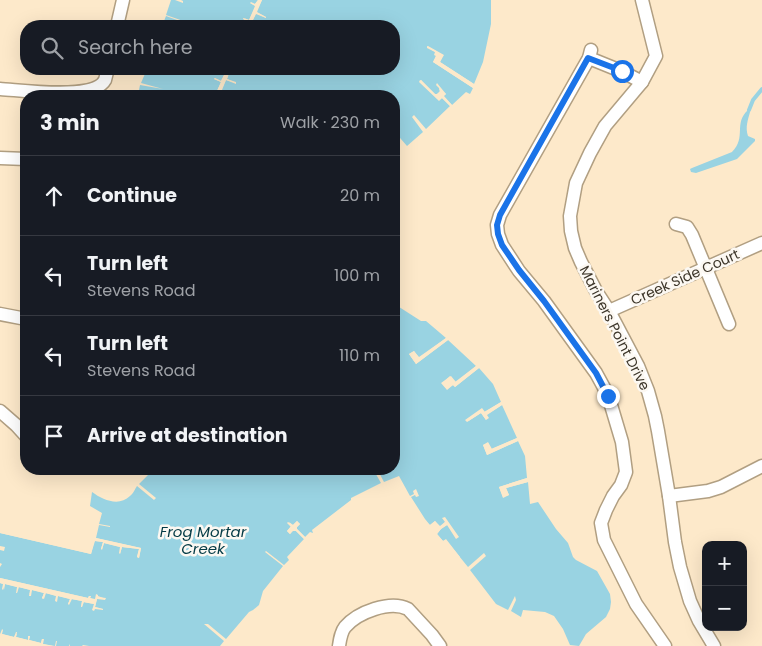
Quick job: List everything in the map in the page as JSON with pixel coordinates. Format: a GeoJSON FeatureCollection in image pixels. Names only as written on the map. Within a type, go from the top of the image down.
{"type":"FeatureCollection","features":[{"type":"Feature","properties":{"kind":"street"},"geometry":{"type":"LineString","coordinates":[[118,20],[123,0]]}},
{"type":"Feature","properties":{"kind":"street","name":"Mariners Point Drive"},"geometry":{"type":"LineString","coordinates":[[642,0],[656,56],[642,82],[605,126],[590,153],[576,183],[572,199],[571,231],[574,248],[638,366],[652,404],[669,496],[674,542],[684,584],[699,621],[714,646]]}},
{"type":"Feature","properties":{"kind":"street"},"geometry":{"type":"LineString","coordinates":[[642,82],[590,54],[500,215],[497,225],[502,245],[510,258],[596,373],[608,396],[622,442],[626,472],[601,523],[604,540],[636,604],[665,646]]}},
{"type":"Feature","properties":{"kind":"street"},"geometry":{"type":"LineString","coordinates":[[94,90],[105,81],[106,75]]}},
{"type":"Feature","properties":{"kind":"street"},"geometry":{"type":"LineString","coordinates":[[0,88],[24,90]]}},
{"type":"Feature","properties":{"kind":"street"},"geometry":{"type":"LineString","coordinates":[[0,158],[20,159]]}},
{"type":"Feature","properties":{"kind":"street"},"geometry":{"type":"LineString","coordinates":[[676,224],[687,227],[692,235],[729,324]]}},
{"type":"Feature","properties":{"kind":"street","name":"Creek Side Court"},"geometry":{"type":"LineString","coordinates":[[609,311],[762,243]]}},
{"type":"Feature","properties":{"kind":"street"},"geometry":{"type":"LineString","coordinates":[[0,314],[20,318]]}},
{"type":"Feature","properties":{"kind":"street"},"geometry":{"type":"LineString","coordinates":[[0,411],[20,429]]}},
{"type":"Feature","properties":{"kind":"street"},"geometry":{"type":"LineString","coordinates":[[669,496],[708,491],[721,487],[762,466]]}},
{"type":"Feature","properties":{"kind":"street"},"geometry":{"type":"LineString","coordinates":[[339,646],[342,633],[352,621],[374,609],[394,605],[408,609],[440,646]]}},
{"type":"Feature","properties":{"kind":"water"},"geometry":{"type":"Polygon","coordinates":[[[171,0],[183,3],[181,0],[258,0],[255,4],[250,3],[256,6],[249,20],[244,18],[245,20],[180,20],[166,15],[171,0]]]}},
{"type":"Feature","properties":{"kind":"water"},"geometry":{"type":"Polygon","coordinates":[[[262,0],[491,0],[491,24],[483,62],[474,84],[440,62],[443,55],[427,46],[427,48],[435,52],[436,56],[433,62],[473,88],[470,94],[466,92],[452,105],[443,96],[446,94],[439,88],[440,92],[435,94],[421,80],[419,81],[439,100],[442,98],[450,106],[426,129],[414,115],[412,117],[423,132],[407,146],[400,138],[400,90],[221,90],[226,80],[236,83],[227,79],[228,75],[400,75],[400,20],[253,20],[256,13],[266,18],[256,12],[262,0]]]}},
{"type":"Feature","properties":{"kind":"water"},"geometry":{"type":"Polygon","coordinates":[[[166,16],[177,20],[164,20],[166,16]]]}},
{"type":"Feature","properties":{"kind":"water"},"geometry":{"type":"Polygon","coordinates":[[[144,75],[224,75],[221,81],[214,79],[221,82],[218,90],[139,90],[140,85],[163,89],[141,83],[144,75]]]}},
{"type":"Feature","properties":{"kind":"water"},"geometry":{"type":"Polygon","coordinates":[[[748,110],[750,112],[747,133],[755,141],[737,159],[696,173],[691,172],[690,169],[692,168],[732,152],[739,141],[741,120],[748,110]]]}},
{"type":"Feature","properties":{"kind":"water"},"geometry":{"type":"Polygon","coordinates":[[[400,308],[421,321],[426,321],[446,338],[419,358],[414,351],[409,354],[416,364],[448,340],[476,366],[455,382],[450,376],[442,383],[447,389],[453,385],[455,387],[479,368],[493,384],[501,402],[484,412],[482,409],[467,422],[481,413],[486,420],[486,415],[502,405],[517,438],[491,449],[488,443],[483,445],[487,455],[518,441],[525,456],[527,478],[499,487],[503,497],[509,495],[506,488],[528,482],[530,504],[538,502],[568,543],[576,560],[597,571],[610,594],[610,609],[606,617],[586,634],[579,646],[570,645],[563,629],[554,616],[545,612],[523,610],[521,617],[511,611],[516,600],[515,596],[508,610],[496,604],[470,570],[486,556],[484,553],[468,567],[446,540],[443,541],[437,534],[447,525],[445,522],[440,527],[435,521],[430,525],[425,519],[411,497],[419,496],[416,489],[413,491],[414,494],[410,496],[399,476],[384,482],[380,475],[400,475],[400,308]]]}},
{"type":"Feature","properties":{"kind":"water","name":"Frog Mortar Creek"},"geometry":{"type":"Polygon","coordinates":[[[148,475],[376,475],[381,483],[351,498],[351,500],[312,530],[313,533],[310,532],[305,537],[297,529],[300,524],[297,521],[293,525],[289,522],[291,526],[287,531],[290,534],[292,531],[296,531],[304,539],[287,557],[289,560],[284,565],[265,552],[283,566],[263,591],[259,605],[249,612],[226,639],[208,624],[204,624],[224,641],[220,646],[70,646],[70,644],[69,646],[56,646],[56,641],[55,646],[43,644],[42,639],[41,643],[29,640],[30,636],[28,636],[28,640],[16,637],[17,633],[14,637],[2,634],[2,630],[0,634],[0,583],[3,584],[4,590],[5,584],[17,587],[17,593],[18,587],[31,590],[29,595],[32,590],[44,593],[43,599],[45,593],[57,596],[55,601],[58,596],[70,599],[68,604],[71,599],[82,601],[81,607],[83,602],[94,604],[95,609],[103,609],[95,607],[97,599],[106,599],[98,596],[95,600],[90,598],[91,596],[88,598],[0,578],[0,567],[2,564],[0,563],[0,550],[4,551],[5,547],[0,546],[0,533],[91,554],[95,541],[103,542],[101,549],[104,543],[120,547],[120,554],[122,547],[139,549],[137,557],[139,558],[141,548],[96,538],[99,525],[110,526],[99,524],[102,513],[90,506],[92,492],[101,498],[116,502],[126,499],[137,486],[154,500],[156,498],[139,484],[148,475]]]}},
{"type":"Feature","properties":{"kind":"pier"},"geometry":{"type":"Polygon","coordinates":[[[258,0],[262,0],[257,12],[266,18],[256,14],[253,20],[249,20],[255,6],[250,3],[255,4],[258,0]]]}},
{"type":"Feature","properties":{"kind":"pier"},"geometry":{"type":"Polygon","coordinates":[[[428,46],[444,55],[440,62],[474,84],[473,88],[433,62],[436,56],[434,55],[435,52],[428,46]]]}},
{"type":"Feature","properties":{"kind":"pier"},"geometry":{"type":"Polygon","coordinates":[[[224,75],[228,75],[227,79],[236,82],[236,84],[226,80],[222,90],[217,90],[221,82],[214,79],[221,81],[224,75]]]}},
{"type":"Feature","properties":{"kind":"pier"},"geometry":{"type":"Polygon","coordinates":[[[421,80],[435,94],[440,91],[436,85],[437,83],[446,94],[444,96],[452,105],[450,106],[442,98],[439,101],[419,82],[421,80]]]}},
{"type":"Feature","properties":{"kind":"pier"},"geometry":{"type":"Polygon","coordinates":[[[446,338],[448,340],[416,364],[409,354],[414,351],[419,357],[446,338]]]}},
{"type":"Feature","properties":{"kind":"pier"},"geometry":{"type":"Polygon","coordinates":[[[476,366],[479,368],[455,387],[453,385],[447,390],[441,383],[451,376],[456,382],[476,366]]]}},
{"type":"Feature","properties":{"kind":"pier"},"geometry":{"type":"Polygon","coordinates":[[[501,402],[502,405],[487,415],[489,418],[486,420],[481,413],[467,422],[465,420],[482,408],[485,412],[501,402]]]}},
{"type":"Feature","properties":{"kind":"pier"},"geometry":{"type":"Polygon","coordinates":[[[517,438],[518,441],[487,455],[483,445],[488,442],[492,449],[517,438]]]}},
{"type":"Feature","properties":{"kind":"pier"},"geometry":{"type":"Polygon","coordinates":[[[527,478],[528,482],[506,488],[509,495],[503,498],[499,487],[527,478]]]}},
{"type":"Feature","properties":{"kind":"pier"},"geometry":{"type":"Polygon","coordinates":[[[97,511],[101,513],[96,538],[141,548],[139,558],[137,557],[139,549],[122,547],[120,554],[120,547],[104,543],[102,550],[103,542],[94,542],[91,554],[0,533],[1,531],[89,551],[99,514],[97,511]]]}},
{"type":"Feature","properties":{"kind":"pier"},"geometry":{"type":"Polygon","coordinates":[[[445,517],[459,537],[456,539],[447,525],[437,534],[443,541],[446,539],[460,557],[458,558],[445,543],[442,543],[435,536],[438,529],[434,524],[430,527],[426,525],[430,525],[435,521],[440,526],[445,522],[442,518],[445,517]]]}},
{"type":"Feature","properties":{"kind":"pier"},"geometry":{"type":"Polygon","coordinates":[[[297,521],[300,524],[297,529],[305,537],[304,539],[296,531],[290,534],[287,531],[291,527],[288,522],[293,525],[297,521]]]}},
{"type":"Feature","properties":{"kind":"pier"},"geometry":{"type":"Polygon","coordinates":[[[0,578],[88,598],[91,596],[90,598],[95,599],[96,594],[98,597],[106,598],[105,600],[97,599],[95,607],[103,610],[95,609],[94,611],[92,610],[94,604],[84,602],[81,607],[82,601],[72,599],[69,605],[70,599],[58,596],[57,602],[55,601],[56,596],[46,593],[44,599],[42,598],[44,593],[32,590],[31,596],[29,596],[30,590],[19,587],[16,593],[17,587],[5,584],[3,590],[0,578]]]}},
{"type":"Feature","properties":{"kind":"pier"},"geometry":{"type":"Polygon","coordinates":[[[2,629],[2,634],[14,637],[17,632],[16,637],[28,640],[28,636],[30,636],[29,640],[41,643],[42,639],[44,639],[43,644],[53,646],[35,644],[36,646],[29,646],[16,642],[15,646],[13,646],[14,642],[0,638],[2,629]]]}},
{"type":"Feature","properties":{"kind":"waterway"},"geometry":{"type":"LineString","coordinates":[[749,110],[753,100],[762,89]]}},
{"type":"Feature","properties":{"kind":"route"},"geometry":{"type":"LineString","coordinates":[[608,396],[596,373],[510,258],[502,245],[497,225],[500,215],[588,58],[622,71]]}}]}
